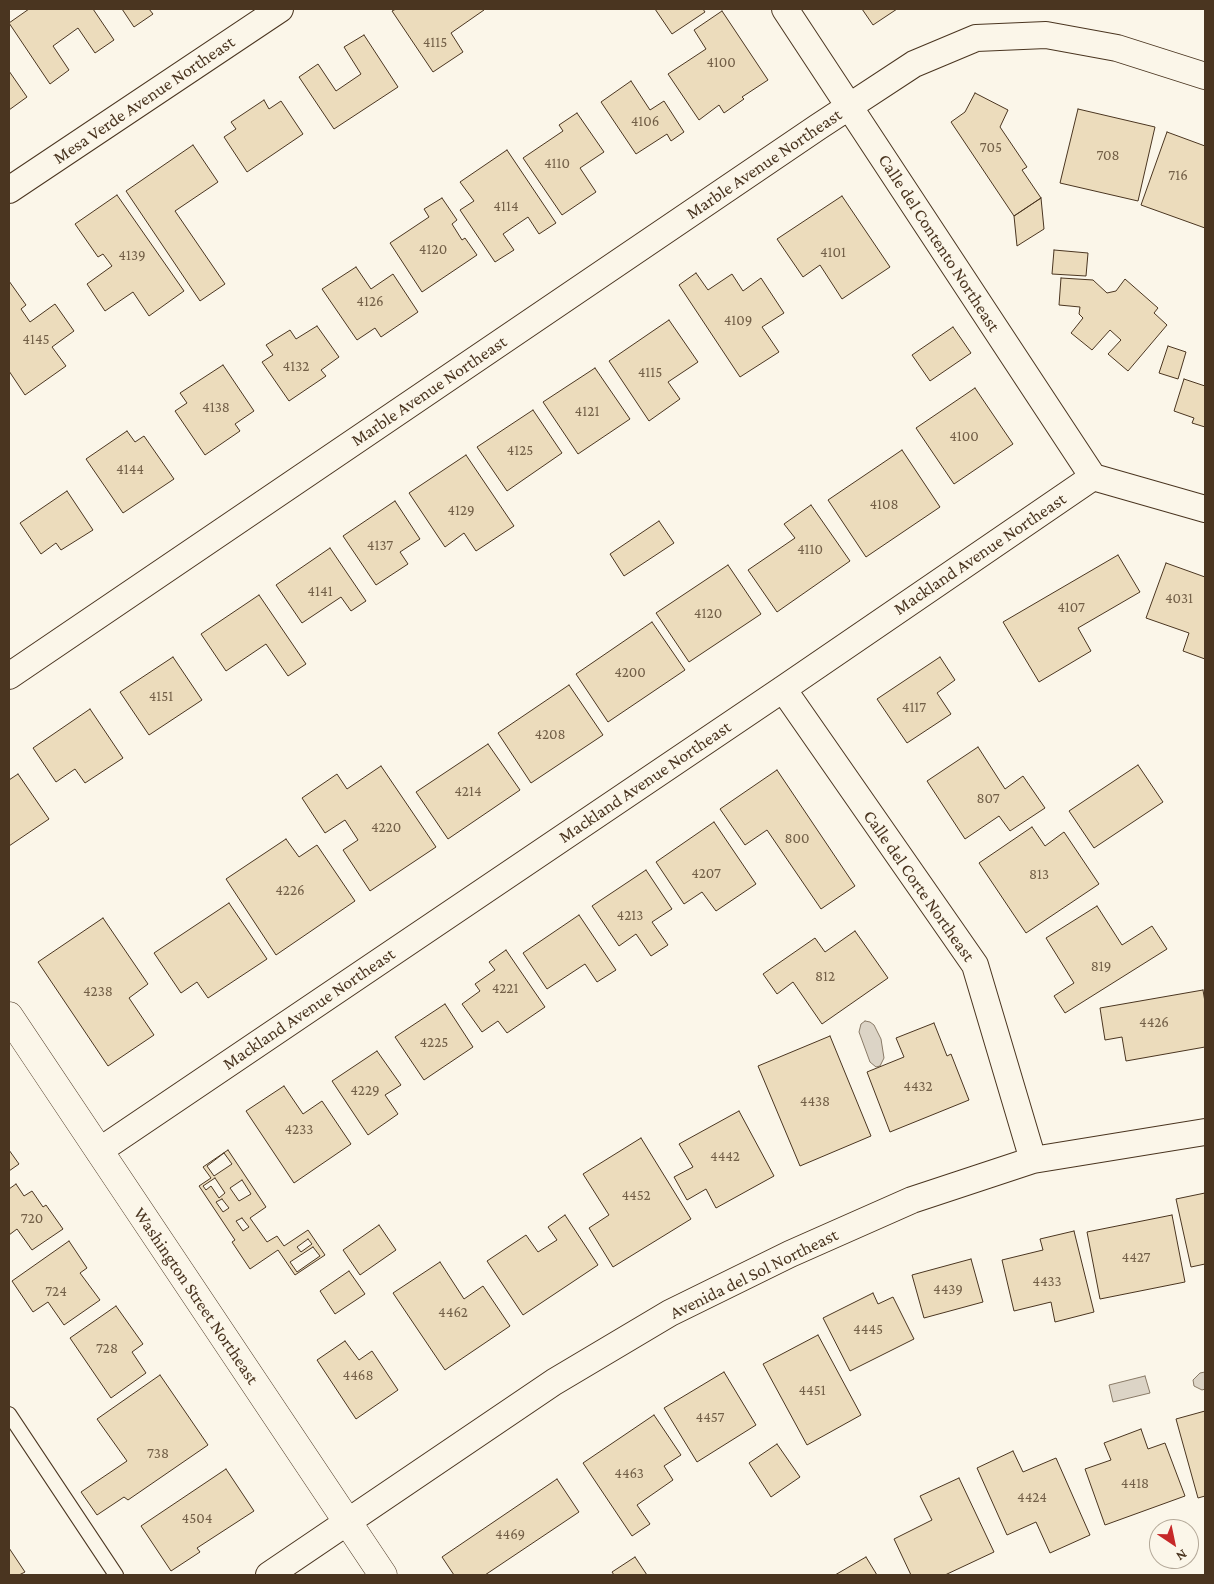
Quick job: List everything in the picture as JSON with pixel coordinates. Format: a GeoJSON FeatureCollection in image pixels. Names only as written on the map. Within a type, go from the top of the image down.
{"type":"FeatureCollection","features":[{"type":"Feature","properties":{"kind":"street","name":"Mesa Verde Avenue Northeast"},"geometry":{"type":"LineString","coordinates":[[9,190],[280,9]]}},
{"type":"Feature","properties":{"kind":"street","name":"Calle del Contento Northeast"},"geometry":{"type":"LineString","coordinates":[[785,9],[1093,477]]}},
{"type":"Feature","properties":{"kind":"street","name":"Marble Avenue Northeast"},"geometry":{"type":"LineString","coordinates":[[9,676],[849,106],[914,64],[976,38],[1046,35],[1118,48],[1205,76]]}},
{"type":"Feature","properties":{"kind":"street"},"geometry":{"type":"LineString","coordinates":[[1093,477],[1205,509]]}},
{"type":"Feature","properties":{"kind":"street","name":"Mackland Avenue Northeast"},"geometry":{"type":"LineString","coordinates":[[99,1151],[1093,477]]}},
{"type":"Feature","properties":{"kind":"street","name":"Calle del Corte Northeast"},"geometry":{"type":"LineString","coordinates":[[783,688],[975,966],[1033,1160]]}},
{"type":"Feature","properties":{"kind":"street","name":"Washington Street Northeast"},"geometry":{"type":"LineString","coordinates":[[9,1016],[384,1575]]}},
{"type":"Feature","properties":{"kind":"street","name":"Avenida del Sol Northeast"},"geometry":{"type":"LineString","coordinates":[[269,1575],[554,1382],[670,1313],[790,1254],[912,1200],[1033,1160],[1205,1132]]}},
{"type":"Feature","properties":{"kind":"lane"},"geometry":{"type":"LineString","coordinates":[[9,1414],[116,1575]]}},
{"type":"Feature","properties":{"kind":"shaded area"},"geometry":{"type":"Polygon","coordinates":[[[865,1021],[874,1025],[881,1039],[884,1058],[880,1066],[876,1067],[870,1062],[859,1032],[861,1024],[865,1021]]]}},
{"type":"Feature","properties":{"kind":"shaded area"},"geometry":{"type":"Polygon","coordinates":[[[1205,1372],[1205,1389],[1202,1390],[1194,1386],[1193,1380],[1200,1373],[1205,1372]]]}},
{"type":"Feature","properties":{"kind":"shaded area"},"geometry":{"type":"Polygon","coordinates":[[[1145,1376],[1150,1393],[1113,1402],[1109,1385],[1145,1376]]]}},
{"type":"Feature","properties":{"kind":"building"},"geometry":{"type":"Polygon","coordinates":[[[29,9],[93,9],[114,40],[95,53],[78,28],[53,46],[69,70],[50,84],[9,23],[29,9]]]}},
{"type":"Feature","properties":{"kind":"building"},"geometry":{"type":"Polygon","coordinates":[[[122,9],[149,9],[153,14],[134,27],[122,9]]]}},
{"type":"Feature","properties":{"kind":"building"},"geometry":{"type":"Polygon","coordinates":[[[396,9],[484,10],[451,33],[463,52],[433,72],[392,11],[396,9]]]}},
{"type":"Feature","properties":{"kind":"building"},"geometry":{"type":"Polygon","coordinates":[[[655,9],[703,9],[705,12],[672,34],[655,9]]]}},
{"type":"Feature","properties":{"kind":"building"},"geometry":{"type":"Polygon","coordinates":[[[862,9],[897,9],[873,25],[862,9]]]}},
{"type":"Feature","properties":{"kind":"building"},"geometry":{"type":"Polygon","coordinates":[[[722,11],[768,80],[742,97],[744,99],[724,113],[719,105],[699,120],[668,74],[706,49],[694,30],[722,11]]]}},
{"type":"Feature","properties":{"kind":"building"},"geometry":{"type":"Polygon","coordinates":[[[364,35],[398,87],[334,129],[299,77],[318,64],[336,91],[361,74],[344,47],[364,35]]]}},
{"type":"Feature","properties":{"kind":"building"},"geometry":{"type":"Polygon","coordinates":[[[9,71],[27,97],[9,110],[9,71]]]}},
{"type":"Feature","properties":{"kind":"building"},"geometry":{"type":"Polygon","coordinates":[[[631,81],[650,110],[664,101],[684,132],[671,141],[667,134],[636,154],[601,102],[631,81]]]}},
{"type":"Feature","properties":{"kind":"building"},"geometry":{"type":"Polygon","coordinates":[[[975,93],[1008,110],[1000,127],[1027,167],[1022,170],[1041,198],[1014,216],[951,122],[965,112],[975,93]]]}},
{"type":"Feature","properties":{"kind":"building"},"geometry":{"type":"Polygon","coordinates":[[[264,100],[269,109],[281,101],[303,134],[247,172],[224,137],[236,129],[231,122],[264,100]]]}},
{"type":"Feature","properties":{"kind":"building"},"geometry":{"type":"Polygon","coordinates":[[[1078,109],[1155,127],[1138,201],[1060,183],[1078,109]]]}},
{"type":"Feature","properties":{"kind":"building"},"geometry":{"type":"Polygon","coordinates":[[[577,113],[604,152],[580,168],[596,192],[562,215],[523,158],[563,131],[559,125],[577,113]]]}},
{"type":"Feature","properties":{"kind":"building"},"geometry":{"type":"Polygon","coordinates":[[[1167,132],[1205,146],[1205,228],[1141,205],[1167,132]]]}},
{"type":"Feature","properties":{"kind":"building"},"geometry":{"type":"Polygon","coordinates":[[[193,145],[218,182],[175,211],[225,284],[200,301],[126,191],[193,145]]]}},
{"type":"Feature","properties":{"kind":"building"},"geometry":{"type":"Polygon","coordinates":[[[507,150],[556,223],[539,234],[528,217],[503,234],[514,250],[495,262],[460,210],[474,201],[460,182],[507,150]]]}},
{"type":"Feature","properties":{"kind":"building"},"geometry":{"type":"Polygon","coordinates":[[[117,195],[184,291],[149,316],[133,292],[105,311],[87,284],[112,266],[103,254],[98,257],[75,224],[117,195]]]}},
{"type":"Feature","properties":{"kind":"building"},"geometry":{"type":"Polygon","coordinates":[[[842,196],[890,267],[842,299],[820,265],[803,277],[777,239],[842,196]]]}},
{"type":"Feature","properties":{"kind":"building"},"geometry":{"type":"Polygon","coordinates":[[[442,198],[457,220],[452,224],[462,240],[465,238],[477,255],[422,292],[390,243],[429,217],[424,209],[442,198]]]}},
{"type":"Feature","properties":{"kind":"building"},"geometry":{"type":"Polygon","coordinates":[[[1041,198],[1044,229],[1017,246],[1014,216],[1041,198]]]}},
{"type":"Feature","properties":{"kind":"building"},"geometry":{"type":"Polygon","coordinates":[[[1054,250],[1088,253],[1086,276],[1052,274],[1054,250]]]}},
{"type":"Feature","properties":{"kind":"building"},"geometry":{"type":"Polygon","coordinates":[[[356,267],[371,289],[393,274],[418,312],[381,337],[375,328],[357,340],[322,289],[356,267]]]}},
{"type":"Feature","properties":{"kind":"building"},"geometry":{"type":"Polygon","coordinates":[[[696,273],[708,290],[732,274],[743,291],[761,278],[784,313],[762,327],[779,352],[740,377],[679,285],[696,273]]]}},
{"type":"Feature","properties":{"kind":"building"},"geometry":{"type":"Polygon","coordinates":[[[1061,278],[1093,280],[1107,293],[1116,291],[1125,279],[1158,308],[1154,313],[1167,325],[1128,371],[1108,354],[1121,340],[1110,330],[1092,350],[1071,333],[1083,318],[1079,314],[1080,307],[1059,305],[1061,278]]]}},
{"type":"Feature","properties":{"kind":"building"},"geometry":{"type":"Polygon","coordinates":[[[9,281],[26,305],[21,309],[30,322],[55,304],[74,331],[52,347],[66,366],[25,395],[9,371],[9,281]]]}},
{"type":"Feature","properties":{"kind":"building"},"geometry":{"type":"Polygon","coordinates":[[[669,320],[698,362],[668,382],[680,399],[649,421],[609,361],[669,320]]]}},
{"type":"Feature","properties":{"kind":"building"},"geometry":{"type":"Polygon","coordinates":[[[317,326],[339,357],[321,370],[326,376],[289,401],[262,362],[273,355],[266,345],[290,330],[296,339],[317,326]]]}},
{"type":"Feature","properties":{"kind":"building"},"geometry":{"type":"Polygon","coordinates":[[[953,327],[971,353],[930,381],[912,355],[953,327]]]}},
{"type":"Feature","properties":{"kind":"building"},"geometry":{"type":"Polygon","coordinates":[[[1168,346],[1186,352],[1178,379],[1159,373],[1168,346]]]}},
{"type":"Feature","properties":{"kind":"building"},"geometry":{"type":"Polygon","coordinates":[[[223,365],[254,411],[235,424],[240,431],[205,455],[175,411],[187,403],[180,393],[223,365]]]}},
{"type":"Feature","properties":{"kind":"building"},"geometry":{"type":"Polygon","coordinates":[[[595,368],[630,419],[578,454],[543,402],[595,368]]]}},
{"type":"Feature","properties":{"kind":"building"},"geometry":{"type":"Polygon","coordinates":[[[1184,379],[1205,386],[1205,427],[1192,423],[1194,418],[1174,411],[1184,379]]]}},
{"type":"Feature","properties":{"kind":"building"},"geometry":{"type":"Polygon","coordinates":[[[975,388],[1013,444],[954,484],[916,428],[975,388]]]}},
{"type":"Feature","properties":{"kind":"building"},"geometry":{"type":"Polygon","coordinates":[[[533,410],[562,453],[507,491],[477,447],[533,410]]]}},
{"type":"Feature","properties":{"kind":"building"},"geometry":{"type":"Polygon","coordinates":[[[127,431],[135,442],[144,436],[174,479],[123,513],[86,459],[127,431]]]}},
{"type":"Feature","properties":{"kind":"building"},"geometry":{"type":"Polygon","coordinates":[[[902,450],[940,507],[866,557],[828,500],[902,450]]]}},
{"type":"Feature","properties":{"kind":"building"},"geometry":{"type":"Polygon","coordinates":[[[466,455],[514,526],[476,551],[464,533],[445,547],[409,493],[466,455]]]}},
{"type":"Feature","properties":{"kind":"building"},"geometry":{"type":"Polygon","coordinates":[[[67,491],[93,530],[61,550],[56,543],[41,554],[20,523],[67,491]]]}},
{"type":"Feature","properties":{"kind":"building"},"geometry":{"type":"Polygon","coordinates":[[[395,501],[420,539],[400,552],[408,564],[376,585],[343,536],[395,501]]]}},
{"type":"Feature","properties":{"kind":"building"},"geometry":{"type":"Polygon","coordinates":[[[811,505],[850,561],[777,612],[748,570],[795,538],[784,524],[811,505]]]}},
{"type":"Feature","properties":{"kind":"building"},"geometry":{"type":"Polygon","coordinates":[[[659,521],[674,543],[624,576],[610,554],[659,521]]]}},
{"type":"Feature","properties":{"kind":"building"},"geometry":{"type":"Polygon","coordinates":[[[330,548],[366,601],[351,611],[341,597],[302,623],[276,585],[330,548]]]}},
{"type":"Feature","properties":{"kind":"building"},"geometry":{"type":"Polygon","coordinates":[[[1118,555],[1140,592],[1078,628],[1091,651],[1039,682],[1003,622],[1118,555]]]}},
{"type":"Feature","properties":{"kind":"building"},"geometry":{"type":"Polygon","coordinates":[[[1166,563],[1205,577],[1205,659],[1183,651],[1189,633],[1146,618],[1166,563]]]}},
{"type":"Feature","properties":{"kind":"building"},"geometry":{"type":"Polygon","coordinates":[[[728,565],[761,614],[689,662],[656,613],[728,565]]]}},
{"type":"Feature","properties":{"kind":"building"},"geometry":{"type":"Polygon","coordinates":[[[259,595],[306,664],[288,676],[266,644],[226,671],[201,634],[259,595]]]}},
{"type":"Feature","properties":{"kind":"building"},"geometry":{"type":"Polygon","coordinates":[[[652,622],[685,670],[608,722],[576,674],[652,622]]]}},
{"type":"Feature","properties":{"kind":"building"},"geometry":{"type":"Polygon","coordinates":[[[173,657],[202,700],[149,735],[120,692],[173,657]]]}},
{"type":"Feature","properties":{"kind":"building"},"geometry":{"type":"Polygon","coordinates":[[[940,657],[955,680],[937,693],[951,714],[907,743],[877,699],[940,657]]]}},
{"type":"Feature","properties":{"kind":"building"},"geometry":{"type":"Polygon","coordinates":[[[569,685],[603,735],[531,783],[498,733],[569,685]]]}},
{"type":"Feature","properties":{"kind":"building"},"geometry":{"type":"Polygon","coordinates":[[[90,709],[123,758],[85,783],[75,769],[56,782],[33,748],[90,709]]]}},
{"type":"Feature","properties":{"kind":"building"},"geometry":{"type":"Polygon","coordinates":[[[488,744],[520,790],[448,839],[416,792],[488,744]]]}},
{"type":"Feature","properties":{"kind":"building"},"geometry":{"type":"Polygon","coordinates":[[[978,747],[1005,789],[1023,776],[1045,808],[1010,831],[999,816],[965,839],[927,781],[978,747]]]}},
{"type":"Feature","properties":{"kind":"building"},"geometry":{"type":"Polygon","coordinates":[[[1138,765],[1163,802],[1094,848],[1069,811],[1138,765]]]}},
{"type":"Feature","properties":{"kind":"building"},"geometry":{"type":"Polygon","coordinates":[[[381,766],[436,847],[370,891],[343,850],[358,840],[345,820],[325,833],[302,798],[337,774],[347,789],[381,766]]]}},
{"type":"Feature","properties":{"kind":"building"},"geometry":{"type":"Polygon","coordinates":[[[777,770],[855,886],[821,909],[767,830],[745,845],[720,809],[777,770]]]}},
{"type":"Feature","properties":{"kind":"building"},"geometry":{"type":"Polygon","coordinates":[[[18,774],[49,819],[9,846],[9,780],[18,774]]]}},
{"type":"Feature","properties":{"kind":"building"},"geometry":{"type":"Polygon","coordinates":[[[714,822],[756,884],[716,911],[702,892],[684,904],[656,862],[714,822]]]}},
{"type":"Feature","properties":{"kind":"building"},"geometry":{"type":"Polygon","coordinates":[[[1032,827],[1045,846],[1064,832],[1099,884],[1026,933],[979,863],[1032,827]]]}},
{"type":"Feature","properties":{"kind":"building"},"geometry":{"type":"Polygon","coordinates":[[[286,839],[299,857],[317,845],[355,901],[276,955],[226,879],[286,839]]]}},
{"type":"Feature","properties":{"kind":"building"},"geometry":{"type":"Polygon","coordinates":[[[646,870],[672,909],[652,922],[668,945],[651,956],[636,934],[619,946],[592,906],[646,870]]]}},
{"type":"Feature","properties":{"kind":"building"},"geometry":{"type":"Polygon","coordinates":[[[229,903],[267,959],[208,998],[197,982],[181,993],[154,953],[229,903]]]}},
{"type":"Feature","properties":{"kind":"building"},"geometry":{"type":"Polygon","coordinates":[[[1097,906],[1122,945],[1152,926],[1167,949],[1065,1013],[1054,996],[1074,983],[1046,938],[1097,906]]]}},
{"type":"Feature","properties":{"kind":"building"},"geometry":{"type":"Polygon","coordinates":[[[579,915],[616,970],[597,982],[585,964],[547,989],[523,953],[579,915]]]}},
{"type":"Feature","properties":{"kind":"building"},"geometry":{"type":"Polygon","coordinates":[[[103,918],[148,984],[129,998],[154,1035],[108,1066],[38,962],[103,918]]]}},
{"type":"Feature","properties":{"kind":"building"},"geometry":{"type":"Polygon","coordinates":[[[855,931],[888,978],[822,1024],[793,982],[777,994],[763,974],[815,938],[825,952],[855,931]]]}},
{"type":"Feature","properties":{"kind":"building"},"geometry":{"type":"Polygon","coordinates":[[[506,950],[545,1007],[507,1033],[498,1021],[482,1032],[462,1004],[480,991],[475,984],[495,970],[489,962],[506,950]]]}},
{"type":"Feature","properties":{"kind":"building"},"geometry":{"type":"Polygon","coordinates":[[[1203,990],[1205,1002],[1205,1047],[1126,1061],[1122,1037],[1105,1040],[1100,1008],[1203,990]]]}},
{"type":"Feature","properties":{"kind":"building"},"geometry":{"type":"Polygon","coordinates":[[[445,1004],[473,1047],[424,1080],[395,1037],[445,1004]]]}},
{"type":"Feature","properties":{"kind":"building"},"geometry":{"type":"Polygon","coordinates":[[[934,1023],[947,1056],[951,1054],[969,1100],[890,1132],[867,1072],[904,1057],[896,1038],[934,1023]]]}},
{"type":"Feature","properties":{"kind":"building"},"geometry":{"type":"Polygon","coordinates":[[[830,1036],[871,1136],[800,1166],[758,1066],[830,1036]]]}},
{"type":"Feature","properties":{"kind":"building"},"geometry":{"type":"Polygon","coordinates":[[[377,1051],[401,1085],[385,1095],[398,1114],[368,1135],[332,1081],[377,1051]]]}},
{"type":"Feature","properties":{"kind":"building"},"geometry":{"type":"Polygon","coordinates":[[[284,1086],[303,1114],[322,1101],[351,1144],[294,1183],[246,1111],[284,1086]]]}},
{"type":"Feature","properties":{"kind":"building"},"geometry":{"type":"Polygon","coordinates":[[[739,1111],[774,1176],[716,1208],[706,1189],[687,1200],[674,1177],[693,1167],[679,1144],[739,1111]]]}},
{"type":"Feature","properties":{"kind":"building"},"geometry":{"type":"Polygon","coordinates":[[[641,1138],[691,1219],[613,1267],[589,1228],[609,1215],[583,1174],[641,1138]]]}},
{"type":"Feature","properties":{"kind":"building"},"geometry":{"type":"Polygon","coordinates":[[[9,1150],[19,1164],[9,1171],[9,1150]]]}},
{"type":"Feature","properties":{"kind":"building"},"geometry":{"type":"Polygon","coordinates":[[[228,1150],[266,1207],[250,1218],[267,1242],[277,1236],[284,1246],[308,1230],[325,1255],[295,1275],[278,1250],[250,1269],[232,1242],[235,1240],[199,1186],[211,1178],[203,1167],[228,1150]],[[224,1153],[207,1166],[214,1176],[232,1164],[224,1153]],[[215,1178],[203,1186],[206,1190],[211,1186],[219,1198],[225,1193],[215,1178]],[[242,1180],[230,1188],[239,1201],[251,1194],[242,1180]],[[222,1199],[216,1202],[223,1212],[229,1208],[222,1199]],[[242,1218],[236,1221],[243,1231],[249,1227],[242,1218]],[[308,1239],[297,1247],[301,1252],[312,1244],[308,1239]],[[313,1247],[290,1262],[297,1272],[320,1256],[313,1247]]]}},
{"type":"Feature","properties":{"kind":"building"},"geometry":{"type":"Polygon","coordinates":[[[16,1184],[24,1196],[32,1191],[43,1207],[46,1205],[63,1229],[32,1250],[17,1229],[9,1235],[9,1189],[16,1184]]]}},
{"type":"Feature","properties":{"kind":"building"},"geometry":{"type":"Polygon","coordinates":[[[1205,1193],[1205,1264],[1191,1267],[1176,1199],[1205,1193]]]}},
{"type":"Feature","properties":{"kind":"building"},"geometry":{"type":"Polygon","coordinates":[[[565,1215],[598,1265],[523,1315],[487,1261],[526,1235],[538,1252],[557,1240],[548,1227],[565,1215]]]}},
{"type":"Feature","properties":{"kind":"building"},"geometry":{"type":"Polygon","coordinates":[[[1172,1215],[1185,1282],[1100,1299],[1087,1232],[1172,1215]]]}},
{"type":"Feature","properties":{"kind":"building"},"geometry":{"type":"Polygon","coordinates":[[[379,1225],[396,1250],[360,1275],[343,1250],[379,1225]]]}},
{"type":"Feature","properties":{"kind":"building"},"geometry":{"type":"Polygon","coordinates":[[[1074,1231],[1094,1312],[1055,1322],[1051,1302],[1014,1311],[1002,1260],[1043,1250],[1040,1239],[1074,1231]]]}},
{"type":"Feature","properties":{"kind":"building"},"geometry":{"type":"Polygon","coordinates":[[[69,1241],[87,1268],[80,1273],[100,1300],[64,1325],[48,1302],[33,1312],[12,1281],[69,1241]]]}},
{"type":"Feature","properties":{"kind":"building"},"geometry":{"type":"Polygon","coordinates":[[[971,1259],[983,1302],[924,1318],[912,1275],[971,1259]]]}},
{"type":"Feature","properties":{"kind":"building"},"geometry":{"type":"Polygon","coordinates":[[[440,1262],[464,1299],[483,1286],[510,1326],[445,1370],[393,1293],[440,1262]]]}},
{"type":"Feature","properties":{"kind":"building"},"geometry":{"type":"Polygon","coordinates":[[[349,1271],[365,1294],[335,1314],[320,1291],[349,1271]]]}},
{"type":"Feature","properties":{"kind":"building"},"geometry":{"type":"Polygon","coordinates":[[[873,1293],[878,1304],[893,1297],[914,1339],[850,1371],[823,1318],[873,1293]]]}},
{"type":"Feature","properties":{"kind":"building"},"geometry":{"type":"Polygon","coordinates":[[[116,1306],[143,1344],[132,1352],[146,1373],[111,1398],[70,1338],[116,1306]]]}},
{"type":"Feature","properties":{"kind":"building"},"geometry":{"type":"Polygon","coordinates":[[[818,1335],[861,1415],[807,1445],[763,1364],[818,1335]]]}},
{"type":"Feature","properties":{"kind":"building"},"geometry":{"type":"Polygon","coordinates":[[[345,1341],[359,1360],[372,1351],[398,1390],[356,1419],[317,1360],[345,1341]]]}},
{"type":"Feature","properties":{"kind":"building"},"geometry":{"type":"Polygon","coordinates":[[[724,1372],[756,1425],[697,1462],[664,1408],[724,1372]]]}},
{"type":"Feature","properties":{"kind":"building"},"geometry":{"type":"Polygon","coordinates":[[[160,1375],[208,1445],[128,1500],[124,1497],[97,1515],[81,1492],[127,1461],[97,1419],[160,1375]]]}},
{"type":"Feature","properties":{"kind":"building"},"geometry":{"type":"Polygon","coordinates":[[[1205,1411],[1205,1496],[1198,1498],[1176,1419],[1205,1411]]]}},
{"type":"Feature","properties":{"kind":"building"},"geometry":{"type":"Polygon","coordinates":[[[654,1415],[681,1455],[664,1466],[673,1480],[637,1505],[650,1524],[632,1536],[583,1463],[654,1415]]]}},
{"type":"Feature","properties":{"kind":"building"},"geometry":{"type":"Polygon","coordinates":[[[1141,1429],[1148,1449],[1165,1443],[1185,1496],[1105,1525],[1085,1469],[1111,1460],[1104,1443],[1141,1429]]]}},
{"type":"Feature","properties":{"kind":"building"},"geometry":{"type":"Polygon","coordinates":[[[777,1444],[800,1477],[771,1497],[749,1463],[777,1444]]]}},
{"type":"Feature","properties":{"kind":"building"},"geometry":{"type":"Polygon","coordinates":[[[1013,1451],[1023,1472],[1056,1458],[1090,1535],[1050,1553],[1036,1522],[1007,1535],[977,1468],[1013,1451]]]}},
{"type":"Feature","properties":{"kind":"building"},"geometry":{"type":"Polygon","coordinates":[[[226,1469],[254,1511],[197,1548],[200,1552],[171,1571],[141,1526],[226,1469]]]}},
{"type":"Feature","properties":{"kind":"building"},"geometry":{"type":"Polygon","coordinates":[[[959,1478],[994,1552],[945,1575],[911,1575],[894,1539],[932,1520],[920,1496],[959,1478]]]}},
{"type":"Feature","properties":{"kind":"building"},"geometry":{"type":"Polygon","coordinates":[[[557,1479],[579,1512],[485,1575],[454,1575],[442,1557],[557,1479]]]}},
{"type":"Feature","properties":{"kind":"building"},"geometry":{"type":"Polygon","coordinates":[[[9,1548],[25,1572],[19,1575],[9,1575],[9,1548]]]}},
{"type":"Feature","properties":{"kind":"building"},"geometry":{"type":"Polygon","coordinates":[[[635,1557],[647,1575],[614,1575],[612,1572],[635,1557]]]}},
{"type":"Feature","properties":{"kind":"building"},"geometry":{"type":"Polygon","coordinates":[[[866,1557],[877,1575],[835,1575],[866,1557]]]}}]}
